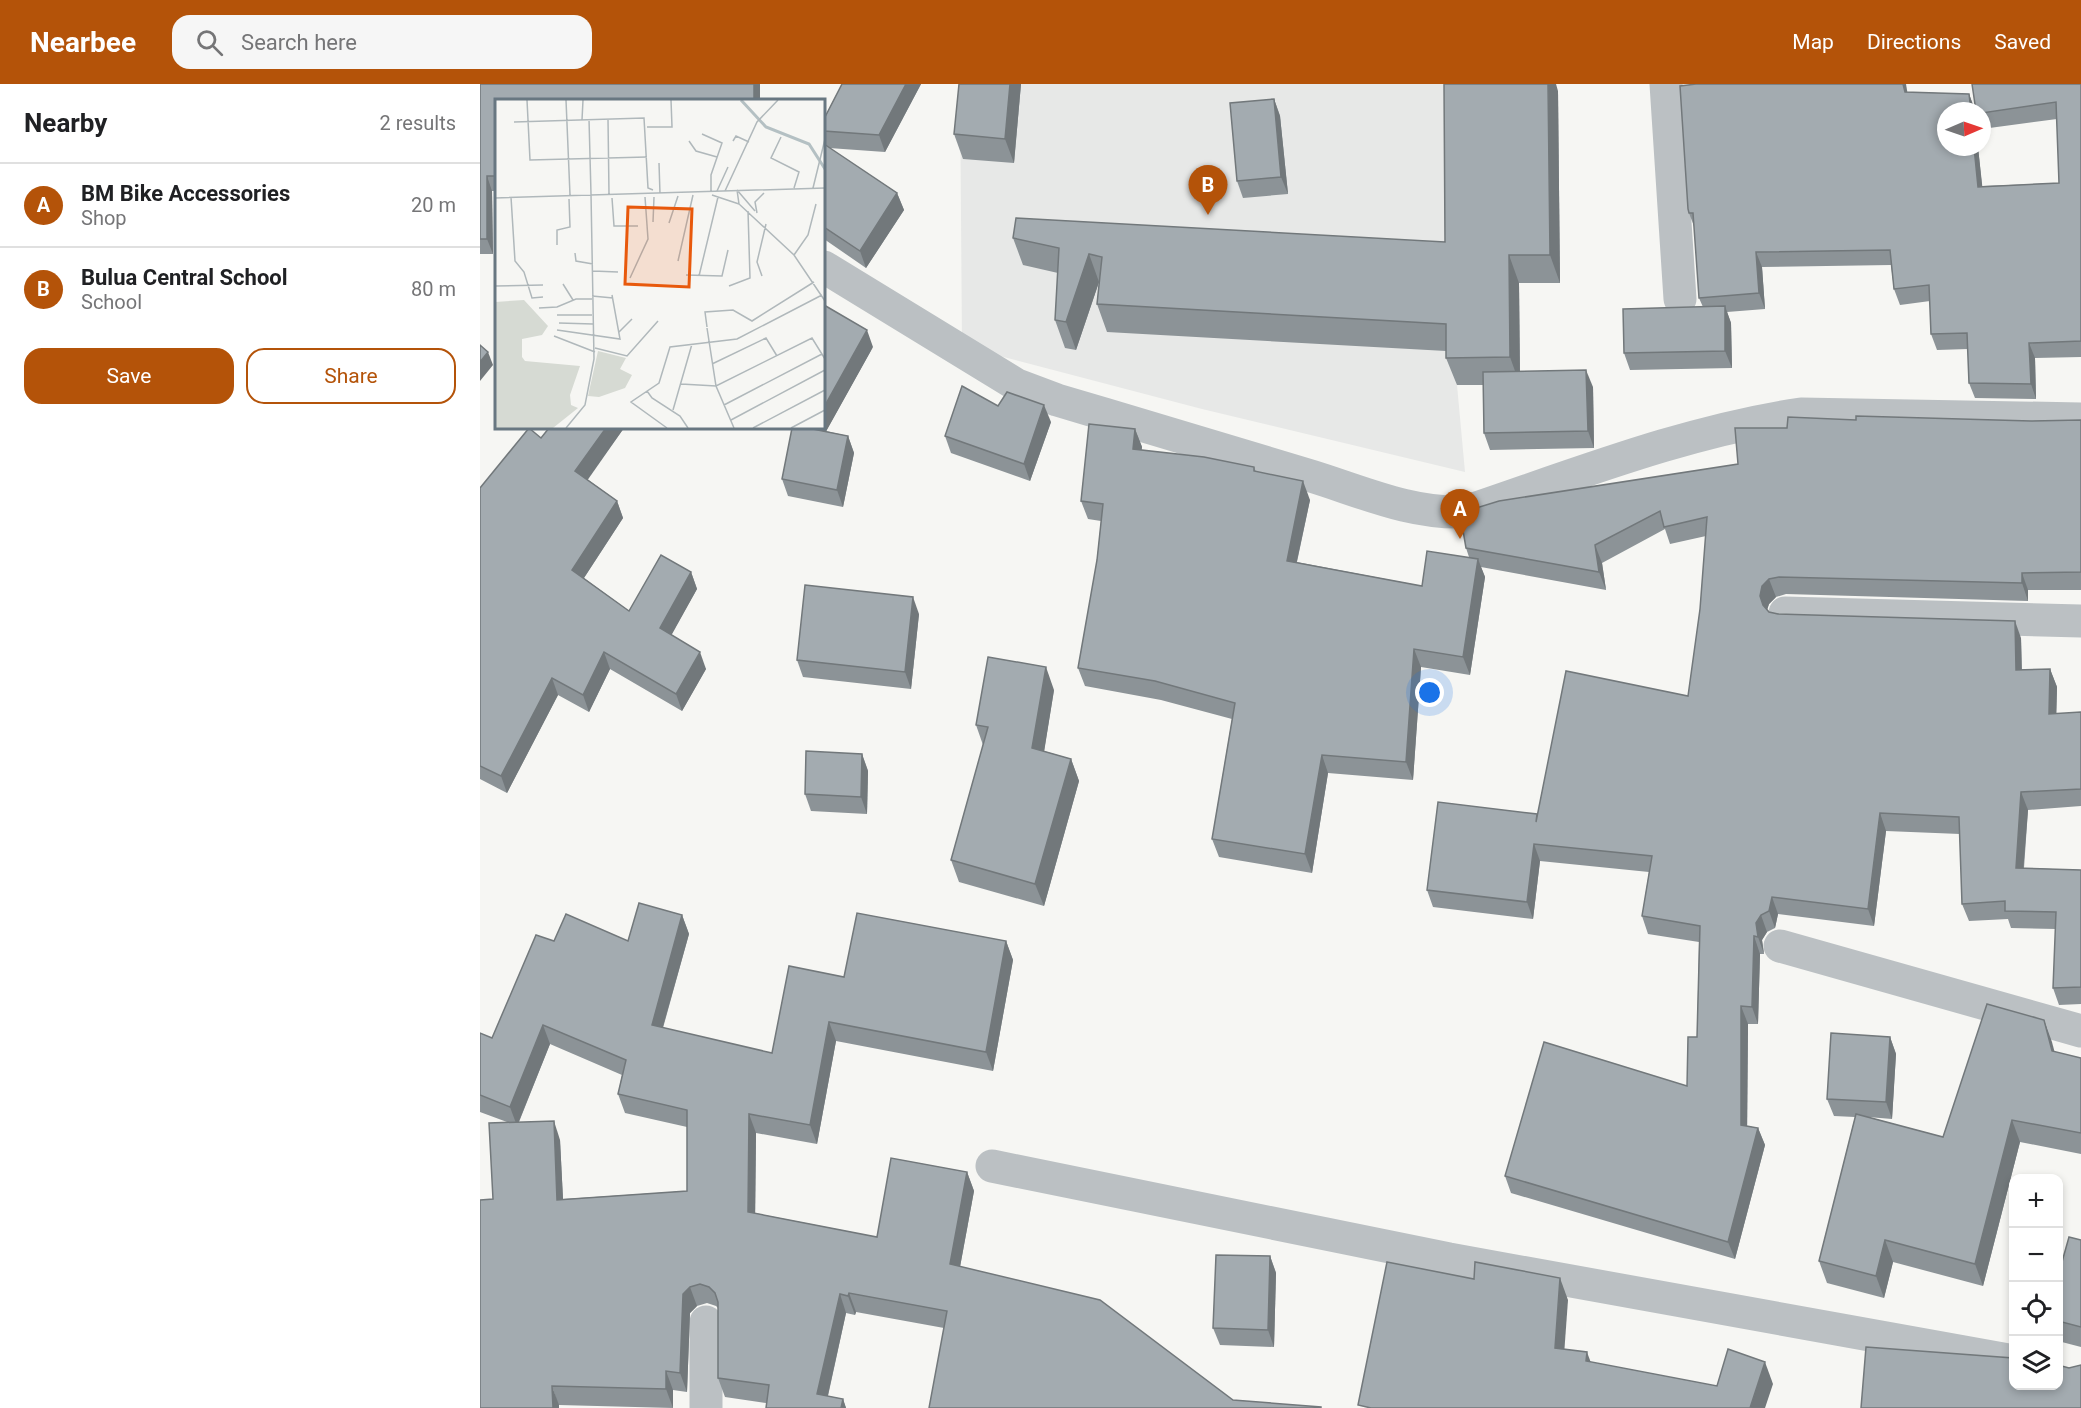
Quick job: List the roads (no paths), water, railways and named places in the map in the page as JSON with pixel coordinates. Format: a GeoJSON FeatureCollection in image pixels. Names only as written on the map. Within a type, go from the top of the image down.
{"type":"FeatureCollection","features":[{"type":"Feature","properties":{"kind":"street"},"geometry":{"type":"LineString","coordinates":[[1666,84],[1680,299]]}},
{"type":"Feature","properties":{"kind":"street"},"geometry":{"type":"LineString","coordinates":[[825,268],[1017,385],[1058,400],[1341,485],[1404,507],[1436,513],[1466,512],[1643,452],[1762,420],[1801,414],[2081,419]]}},
{"type":"Feature","properties":{"kind":"street"},"geometry":{"type":"LineString","coordinates":[[1785,613],[2081,621]]}},
{"type":"Feature","properties":{"kind":"street"},"geometry":{"type":"LineString","coordinates":[[1780,946],[2081,1031]]}},
{"type":"Feature","properties":{"kind":"street"},"geometry":{"type":"LineString","coordinates":[[992,1166],[1449,1259],[2009,1360]]}},
{"type":"Feature","properties":{"kind":"street"},"geometry":{"type":"LineString","coordinates":[[706,1322],[706,1408]]}},
{"type":"Feature","properties":{"kind":"place","name":"Bulua Central School"},"geometry":{"type":"Point","coordinates":[1208,215]}},
{"type":"Feature","properties":{"kind":"place","name":"BM Bike Accessories"},"geometry":{"type":"Point","coordinates":[1460,539]}}]}
